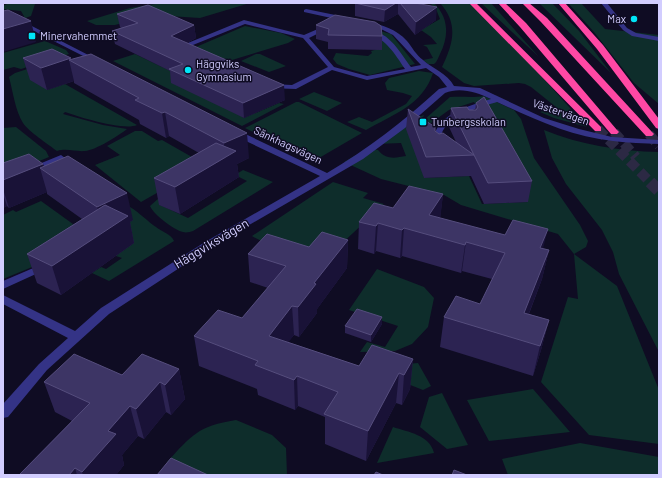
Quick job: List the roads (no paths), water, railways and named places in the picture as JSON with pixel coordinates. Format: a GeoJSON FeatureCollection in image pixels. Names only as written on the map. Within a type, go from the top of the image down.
{"type":"FeatureCollection","features":[{"type":"Feature","properties":{"kind":"highway"},"geometry":{"type":"LineString","coordinates":[[472,3],[598,129]]}},
{"type":"Feature","properties":{"kind":"highway"},"geometry":{"type":"LineString","coordinates":[[501,3],[523,25],[614,132]]}},
{"type":"Feature","properties":{"kind":"highway"},"geometry":{"type":"LineString","coordinates":[[525,3],[544,20],[649,134]]}},
{"type":"Feature","properties":{"kind":"highway"},"geometry":{"type":"LineString","coordinates":[[561,3],[576,18],[608,57],[659,126]]}},
{"type":"Feature","properties":{"kind":"street"},"geometry":{"type":"LineString","coordinates":[[604,3],[625,29],[634,35],[659,39]]}},
{"type":"Feature","properties":{"kind":"street"},"geometry":{"type":"LineString","coordinates":[[306,11],[352,21]]}},
{"type":"Feature","properties":{"kind":"street"},"geometry":{"type":"LineString","coordinates":[[3,18],[24,24],[101,63]]}},
{"type":"Feature","properties":{"kind":"street"},"geometry":{"type":"LineString","coordinates":[[197,55],[184,49],[185,46],[244,22],[305,37],[332,68],[367,78],[427,66]]}},
{"type":"Feature","properties":{"kind":"street"},"geometry":{"type":"LineString","coordinates":[[360,22],[385,28],[394,34],[427,66],[448,81],[451,88]]}},
{"type":"Feature","properties":{"kind":"street"},"geometry":{"type":"LineString","coordinates":[[305,37],[333,24],[340,26]]}},
{"type":"Feature","properties":{"kind":"street"},"geometry":{"type":"LineString","coordinates":[[362,30],[377,33],[386,39],[409,69]]}},
{"type":"Feature","properties":{"kind":"street"},"geometry":{"type":"LineString","coordinates":[[264,85],[277,88],[293,87],[332,68]]}},
{"type":"Feature","properties":{"kind":"street","name":"Häggviksvägen"},"geometry":{"type":"LineString","coordinates":[[3,413],[43,367],[104,310],[215,240],[360,157],[402,126],[437,95],[451,88]]}},
{"type":"Feature","properties":{"kind":"street","name":"Västervägen"},"geometry":{"type":"LineString","coordinates":[[451,88],[477,90],[541,120],[577,131],[612,139],[659,142]]}},
{"type":"Feature","properties":{"kind":"street"},"geometry":{"type":"LineString","coordinates":[[438,150],[437,133],[442,124],[463,112],[499,99]]}},
{"type":"Feature","properties":{"kind":"street"},"geometry":{"type":"LineString","coordinates":[[463,112],[468,121]]}},
{"type":"Feature","properties":{"kind":"street","name":"Sänkhagsvägen"},"geometry":{"type":"LineString","coordinates":[[228,129],[327,176]]}},
{"type":"Feature","properties":{"kind":"street"},"geometry":{"type":"LineString","coordinates":[[25,171],[61,158]]}},
{"type":"Feature","properties":{"kind":"street"},"geometry":{"type":"LineString","coordinates":[[3,286],[52,262]]}},
{"type":"Feature","properties":{"kind":"street"},"geometry":{"type":"LineString","coordinates":[[3,299],[76,336]]}},
{"type":"Feature","properties":{"kind":"tunnel"},"geometry":{"type":"LineString","coordinates":[[598,129],[651,183]]}},
{"type":"Feature","properties":{"kind":"tunnel"},"geometry":{"type":"LineString","coordinates":[[614,132],[636,157]]}},
{"type":"Feature","properties":{"kind":"tunnel"},"geometry":{"type":"LineString","coordinates":[[649,134],[659,146]]}},
{"type":"Feature","properties":{"kind":"tunnel"},"geometry":{"type":"LineString","coordinates":[[651,183],[659,191]]}},
{"type":"Feature","properties":{"kind":"place","name":"Max"},"geometry":{"type":"Point","coordinates":[634,19]}},
{"type":"Feature","properties":{"kind":"place","name":"Minervahemmet"},"geometry":{"type":"Point","coordinates":[32,36]}},
{"type":"Feature","properties":{"kind":"place","name":"Häggviks Gymnasium"},"geometry":{"type":"Point","coordinates":[188,70]}},
{"type":"Feature","properties":{"kind":"place","name":"Tunbergsskolan"},"geometry":{"type":"Point","coordinates":[423,122]}}]}
